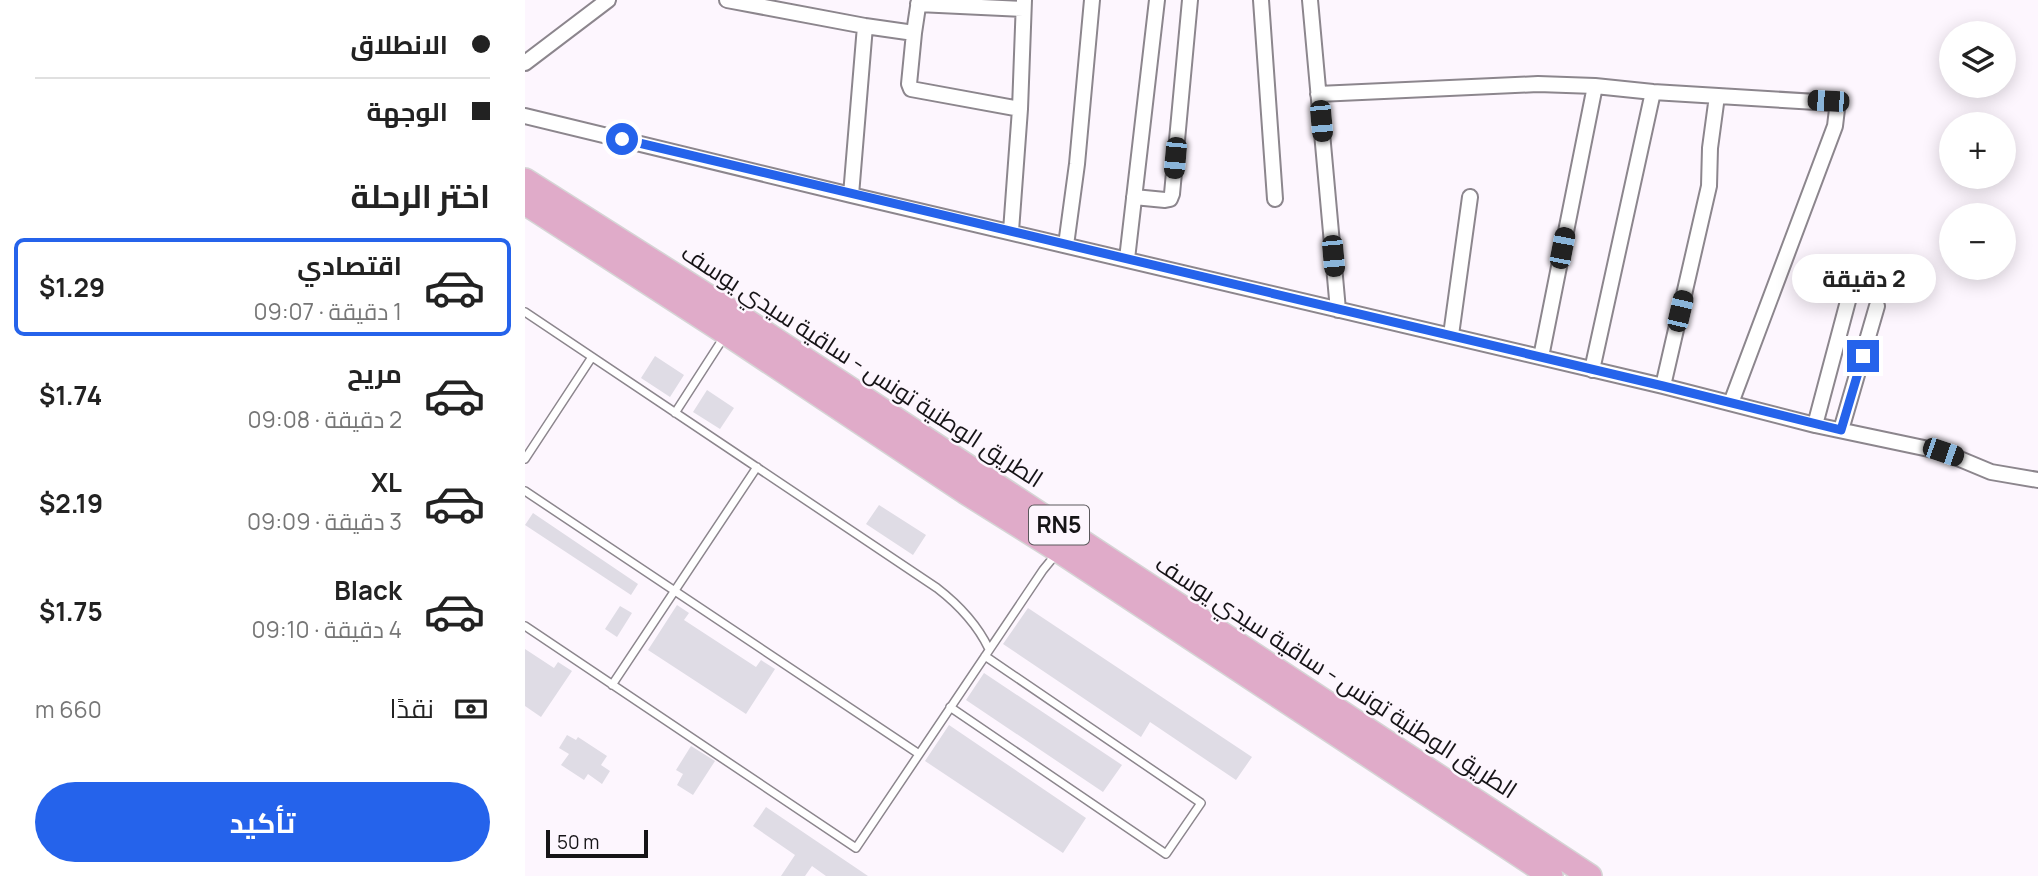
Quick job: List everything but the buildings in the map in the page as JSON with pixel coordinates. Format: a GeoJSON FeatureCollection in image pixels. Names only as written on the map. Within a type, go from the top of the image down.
{"type":"FeatureCollection","features":[{"type":"Feature","properties":{"kind":"main road","name":"الطريق الوطنية تونس - ساقية سيدي يوسف"},"geometry":{"type":"LineString","coordinates":[[525,180],[735,326],[965,492],[1065,542],[1590,876]]}},
{"type":"Feature","properties":{"kind":"main road","name":"الطريق الوطنية تونس - ساقية سيدي يوسف"},"geometry":{"type":"LineString","coordinates":[[525,204],[735,326]]}},
{"type":"Feature","properties":{"kind":"main road","name":"الطريق الوطنية تونس - ساقية سيدي يوسف"},"geometry":{"type":"LineString","coordinates":[[1065,542],[1551,876]]}},
{"type":"Feature","properties":{"kind":"street"},"geometry":{"type":"LineString","coordinates":[[525,63],[608,0]]}},
{"type":"Feature","properties":{"kind":"street"},"geometry":{"type":"LineString","coordinates":[[727,0],[914,33]]}},
{"type":"Feature","properties":{"kind":"street"},"geometry":{"type":"LineString","coordinates":[[1066,245],[1077,164],[1091,0]]}},
{"type":"Feature","properties":{"kind":"street"},"geometry":{"type":"LineString","coordinates":[[1127,259],[1157,0]]}},
{"type":"Feature","properties":{"kind":"street"},"geometry":{"type":"LineString","coordinates":[[1134,197],[1170,199],[1190,0]]}},
{"type":"Feature","properties":{"kind":"street"},"geometry":{"type":"LineString","coordinates":[[1261,0],[1275,199]]}},
{"type":"Feature","properties":{"kind":"street"},"geometry":{"type":"LineString","coordinates":[[1310,0],[1338,310]]}},
{"type":"Feature","properties":{"kind":"street"},"geometry":{"type":"LineString","coordinates":[[1011,231],[1020,108],[1023,4],[918,2],[909,84],[911,89],[1020,108]]}},
{"type":"Feature","properties":{"kind":"street"},"geometry":{"type":"LineString","coordinates":[[851,195],[865,26]]}},
{"type":"Feature","properties":{"kind":"street"},"geometry":{"type":"LineString","coordinates":[[1318,94],[1538,84],[1828,101],[1837,109],[1838,115],[1731,403]]}},
{"type":"Feature","properties":{"kind":"street"},"geometry":{"type":"LineString","coordinates":[[1541,357],[1595,86]]}},
{"type":"Feature","properties":{"kind":"street"},"geometry":{"type":"LineString","coordinates":[[1593,370],[1653,92]]}},
{"type":"Feature","properties":{"kind":"street"},"geometry":{"type":"LineString","coordinates":[[1663,386],[1709,186],[1710,148],[1717,96]]}},
{"type":"Feature","properties":{"kind":"street"},"geometry":{"type":"LineString","coordinates":[[525,116],[1451,335],[1815,425],[1943,452],[1991,472],[2038,480]]}},
{"type":"Feature","properties":{"kind":"street"},"geometry":{"type":"LineString","coordinates":[[1451,335],[1470,197]]}},
{"type":"Feature","properties":{"kind":"street"},"geometry":{"type":"LineString","coordinates":[[1815,425],[1849,300]]}},
{"type":"Feature","properties":{"kind":"street"},"geometry":{"type":"LineString","coordinates":[[1841,430],[1877,306]]}},
{"type":"Feature","properties":{"kind":"lane"},"geometry":{"type":"LineString","coordinates":[[525,312],[937,588],[970,619],[987,653],[1201,803],[1166,854],[950,707]]}},
{"type":"Feature","properties":{"kind":"lane"},"geometry":{"type":"LineString","coordinates":[[675,412],[735,326]]}},
{"type":"Feature","properties":{"kind":"lane"},"geometry":{"type":"LineString","coordinates":[[525,459],[592,357]]}},
{"type":"Feature","properties":{"kind":"lane"},"geometry":{"type":"LineString","coordinates":[[612,685],[757,467]]}},
{"type":"Feature","properties":{"kind":"lane"},"geometry":{"type":"LineString","coordinates":[[525,491],[919,754]]}},
{"type":"Feature","properties":{"kind":"lane"},"geometry":{"type":"LineString","coordinates":[[525,626],[856,848],[1043,570],[1065,542]]}},
{"type":"Feature","properties":{"kind":"route"},"geometry":{"type":"LineString","coordinates":[[622,139],[1841,430],[1863,356]]}}]}
